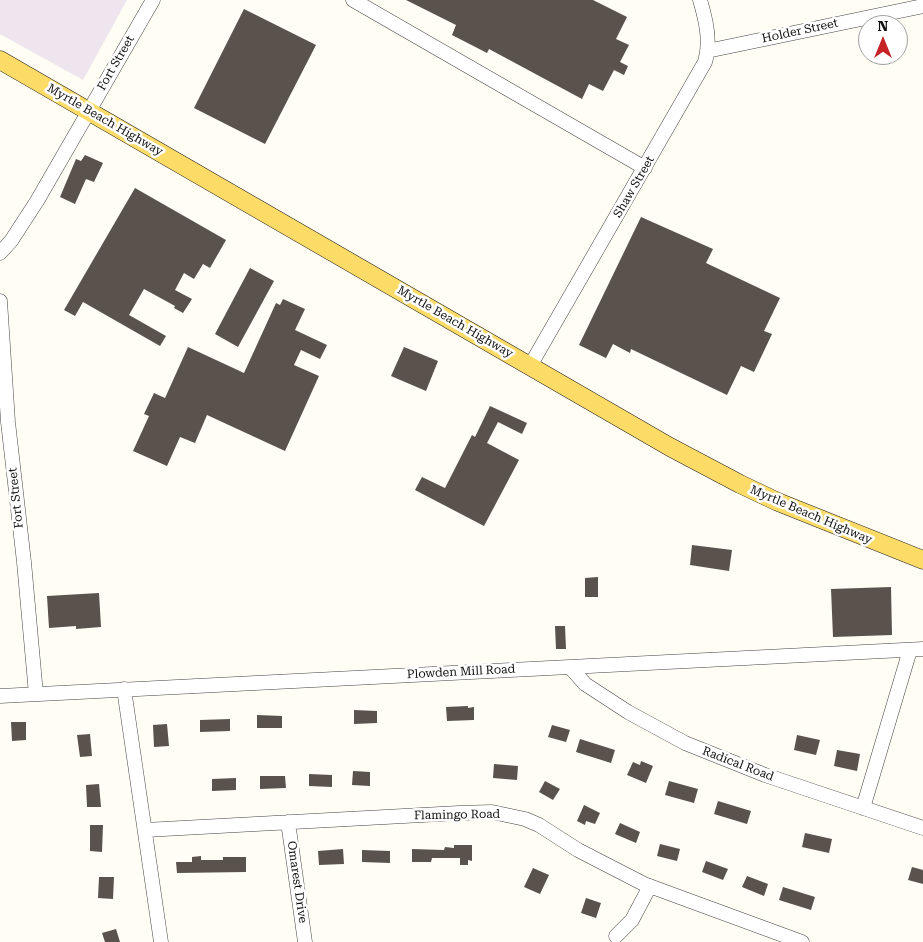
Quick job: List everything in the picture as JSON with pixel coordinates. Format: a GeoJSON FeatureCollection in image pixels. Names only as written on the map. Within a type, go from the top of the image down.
{"type":"FeatureCollection","features":[{"type":"Feature","properties":{"kind":"main road","name":"Myrtle Beach Highway"},"geometry":{"type":"LineString","coordinates":[[0,60],[670,447],[786,506],[923,560]]}},
{"type":"Feature","properties":{"kind":"street","name":"Fort Street"},"geometry":{"type":"LineString","coordinates":[[0,253],[11,241],[37,202],[153,0]]}},
{"type":"Feature","properties":{"kind":"street"},"geometry":{"type":"LineString","coordinates":[[353,0],[645,168]]}},
{"type":"Feature","properties":{"kind":"street","name":"Shaw Street"},"geometry":{"type":"LineString","coordinates":[[530,366],[705,62],[707,30],[700,0]]}},
{"type":"Feature","properties":{"kind":"street","name":"Holder Street"},"geometry":{"type":"LineString","coordinates":[[707,51],[923,6]]}},
{"type":"Feature","properties":{"kind":"street","name":"Fort Street"},"geometry":{"type":"LineString","coordinates":[[0,301],[8,422],[24,562],[36,694]]}},
{"type":"Feature","properties":{"kind":"street"},"geometry":{"type":"LineString","coordinates":[[863,808],[916,650]]}},
{"type":"Feature","properties":{"kind":"street","name":"Plowden Mill Road"},"geometry":{"type":"LineString","coordinates":[[0,696],[916,650]]}},
{"type":"Feature","properties":{"kind":"street","name":"Radical Road"},"geometry":{"type":"LineString","coordinates":[[570,667],[585,684],[628,712],[685,743],[765,775],[923,828]]}},
{"type":"Feature","properties":{"kind":"street"},"geometry":{"type":"LineString","coordinates":[[124,689],[161,942]]}},
{"type":"Feature","properties":{"kind":"street","name":"Flamingo Road"},"geometry":{"type":"LineString","coordinates":[[144,830],[459,813],[503,814],[539,825],[578,850],[650,886],[802,942]]}},
{"type":"Feature","properties":{"kind":"street","name":"Omarest Drive"},"geometry":{"type":"LineString","coordinates":[[288,822],[305,942]]}},
{"type":"Feature","properties":{"kind":"street"},"geometry":{"type":"LineString","coordinates":[[616,936],[632,920],[650,886]]}},
{"type":"Feature","properties":{"kind":"shaded area"},"geometry":{"type":"Polygon","coordinates":[[[0,0],[127,0],[83,80],[0,34],[0,0]]]}},
{"type":"Feature","properties":{"kind":"building"},"geometry":{"type":"Polygon","coordinates":[[[406,0],[593,0],[627,17],[616,39],[629,45],[620,62],[628,66],[624,75],[614,70],[603,91],[589,84],[582,99],[489,49],[487,53],[452,35],[456,25],[406,0]]]}},
{"type":"Feature","properties":{"kind":"building"},"geometry":{"type":"Polygon","coordinates":[[[244,9],[316,45],[265,144],[194,108],[244,9]]]}},
{"type":"Feature","properties":{"kind":"building"},"geometry":{"type":"Polygon","coordinates":[[[85,155],[103,163],[94,182],[86,179],[75,204],[60,197],[76,159],[81,161],[85,155]]]}},
{"type":"Feature","properties":{"kind":"building"},"geometry":{"type":"Polygon","coordinates":[[[135,188],[226,240],[210,268],[203,264],[194,279],[184,273],[175,290],[192,299],[183,313],[174,308],[175,306],[144,289],[129,315],[166,336],[160,346],[83,302],[75,316],[64,310],[135,188]]]}},
{"type":"Feature","properties":{"kind":"building"},"geometry":{"type":"Polygon","coordinates":[[[641,217],[713,249],[706,263],[780,298],[764,331],[772,334],[754,372],[741,366],[727,395],[631,349],[630,353],[613,344],[606,358],[579,345],[641,217]]]}},
{"type":"Feature","properties":{"kind":"building"},"geometry":{"type":"Polygon","coordinates":[[[250,268],[274,281],[238,347],[215,334],[250,268]]]}},
{"type":"Feature","properties":{"kind":"building"},"geometry":{"type":"Polygon","coordinates":[[[283,299],[305,309],[295,330],[327,345],[320,359],[301,350],[294,365],[319,376],[285,451],[207,415],[195,443],[180,437],[167,466],[133,451],[149,416],[144,414],[154,393],[165,398],[188,347],[244,373],[276,303],[280,305],[283,299]]]}},
{"type":"Feature","properties":{"kind":"building"},"geometry":{"type":"Polygon","coordinates":[[[404,347],[438,361],[426,391],[391,376],[404,347]]]}},
{"type":"Feature","properties":{"kind":"building"},"geometry":{"type":"Polygon","coordinates":[[[490,406],[527,423],[522,434],[498,422],[487,443],[519,460],[484,526],[415,490],[422,477],[445,488],[472,435],[475,437],[490,406]]]}},
{"type":"Feature","properties":{"kind":"building"},"geometry":{"type":"Polygon","coordinates":[[[692,545],[732,550],[729,571],[690,565],[692,545]]]}},
{"type":"Feature","properties":{"kind":"building"},"geometry":{"type":"Polygon","coordinates":[[[598,577],[598,597],[585,597],[585,578],[598,577]]]}},
{"type":"Feature","properties":{"kind":"building"},"geometry":{"type":"Polygon","coordinates":[[[891,587],[892,635],[833,637],[831,589],[891,587]]]}},
{"type":"Feature","properties":{"kind":"building"},"geometry":{"type":"Polygon","coordinates":[[[99,593],[101,627],[76,629],[76,626],[49,628],[47,596],[99,593]]]}},
{"type":"Feature","properties":{"kind":"building"},"geometry":{"type":"Polygon","coordinates":[[[555,626],[565,626],[566,649],[556,649],[555,626]]]}},
{"type":"Feature","properties":{"kind":"building"},"geometry":{"type":"Polygon","coordinates":[[[468,706],[468,708],[474,707],[474,720],[447,721],[446,707],[468,706]]]}},
{"type":"Feature","properties":{"kind":"building"},"geometry":{"type":"Polygon","coordinates":[[[354,710],[377,711],[377,723],[354,724],[354,710]]]}},
{"type":"Feature","properties":{"kind":"building"},"geometry":{"type":"Polygon","coordinates":[[[257,715],[282,716],[282,728],[257,728],[257,715]]]}},
{"type":"Feature","properties":{"kind":"building"},"geometry":{"type":"Polygon","coordinates":[[[230,719],[230,731],[200,732],[200,720],[230,719]]]}},
{"type":"Feature","properties":{"kind":"building"},"geometry":{"type":"Polygon","coordinates":[[[11,722],[26,722],[26,740],[12,741],[11,722]]]}},
{"type":"Feature","properties":{"kind":"building"},"geometry":{"type":"Polygon","coordinates":[[[167,724],[169,746],[154,747],[153,725],[167,724]]]}},
{"type":"Feature","properties":{"kind":"building"},"geometry":{"type":"Polygon","coordinates":[[[552,725],[570,730],[566,742],[548,737],[552,725]]]}},
{"type":"Feature","properties":{"kind":"building"},"geometry":{"type":"Polygon","coordinates":[[[90,734],[92,756],[80,757],[77,735],[90,734]]]}},
{"type":"Feature","properties":{"kind":"building"},"geometry":{"type":"Polygon","coordinates":[[[797,735],[820,740],[816,755],[794,750],[797,735]]]}},
{"type":"Feature","properties":{"kind":"building"},"geometry":{"type":"Polygon","coordinates":[[[580,739],[615,750],[611,763],[576,752],[580,739]]]}},
{"type":"Feature","properties":{"kind":"building"},"geometry":{"type":"Polygon","coordinates":[[[837,750],[860,754],[857,771],[834,766],[837,750]]]}},
{"type":"Feature","properties":{"kind":"building"},"geometry":{"type":"Polygon","coordinates":[[[641,761],[653,766],[646,783],[627,775],[633,762],[640,765],[641,761]]]}},
{"type":"Feature","properties":{"kind":"building"},"geometry":{"type":"Polygon","coordinates":[[[494,764],[518,766],[517,780],[493,778],[494,764]]]}},
{"type":"Feature","properties":{"kind":"building"},"geometry":{"type":"Polygon","coordinates":[[[353,771],[370,772],[370,786],[352,785],[353,771]]]}},
{"type":"Feature","properties":{"kind":"building"},"geometry":{"type":"Polygon","coordinates":[[[309,774],[332,775],[332,787],[309,786],[309,774]]]}},
{"type":"Feature","properties":{"kind":"building"},"geometry":{"type":"Polygon","coordinates":[[[260,776],[285,776],[286,788],[260,789],[260,776]]]}},
{"type":"Feature","properties":{"kind":"building"},"geometry":{"type":"Polygon","coordinates":[[[236,778],[236,790],[212,791],[212,779],[236,778]]]}},
{"type":"Feature","properties":{"kind":"building"},"geometry":{"type":"Polygon","coordinates":[[[545,781],[560,789],[553,800],[539,792],[545,781]]]}},
{"type":"Feature","properties":{"kind":"building"},"geometry":{"type":"Polygon","coordinates":[[[669,781],[698,789],[694,803],[665,795],[669,781]]]}},
{"type":"Feature","properties":{"kind":"building"},"geometry":{"type":"Polygon","coordinates":[[[99,784],[101,807],[87,807],[86,785],[99,784]]]}},
{"type":"Feature","properties":{"kind":"building"},"geometry":{"type":"Polygon","coordinates":[[[718,801],[751,811],[747,824],[714,814],[718,801]]]}},
{"type":"Feature","properties":{"kind":"building"},"geometry":{"type":"Polygon","coordinates":[[[584,805],[600,813],[595,824],[586,821],[585,825],[577,821],[584,805]]]}},
{"type":"Feature","properties":{"kind":"building"},"geometry":{"type":"Polygon","coordinates":[[[620,823],[640,832],[636,843],[615,834],[620,823]]]}},
{"type":"Feature","properties":{"kind":"building"},"geometry":{"type":"Polygon","coordinates":[[[90,825],[103,825],[102,852],[90,851],[90,825]]]}},
{"type":"Feature","properties":{"kind":"building"},"geometry":{"type":"Polygon","coordinates":[[[805,833],[832,839],[829,853],[802,847],[805,833]]]}},
{"type":"Feature","properties":{"kind":"building"},"geometry":{"type":"Polygon","coordinates":[[[660,844],[680,849],[677,861],[657,856],[660,844]]]}},
{"type":"Feature","properties":{"kind":"building"},"geometry":{"type":"Polygon","coordinates":[[[454,845],[472,845],[472,861],[468,860],[468,865],[460,865],[460,858],[432,858],[431,862],[412,862],[412,849],[444,850],[445,847],[454,848],[454,845]]]}},
{"type":"Feature","properties":{"kind":"building"},"geometry":{"type":"Polygon","coordinates":[[[343,849],[344,864],[319,865],[318,851],[343,849]]]}},
{"type":"Feature","properties":{"kind":"building"},"geometry":{"type":"Polygon","coordinates":[[[362,850],[390,851],[390,863],[362,862],[362,850]]]}},
{"type":"Feature","properties":{"kind":"building"},"geometry":{"type":"Polygon","coordinates":[[[201,856],[201,860],[223,860],[223,857],[246,857],[246,872],[177,873],[176,862],[192,862],[192,857],[201,856]]]}},
{"type":"Feature","properties":{"kind":"building"},"geometry":{"type":"Polygon","coordinates":[[[706,861],[728,869],[723,880],[702,872],[706,861]]]}},
{"type":"Feature","properties":{"kind":"building"},"geometry":{"type":"Polygon","coordinates":[[[912,867],[923,870],[923,884],[908,880],[912,867]]]}},
{"type":"Feature","properties":{"kind":"building"},"geometry":{"type":"Polygon","coordinates":[[[533,868],[549,875],[540,894],[524,887],[533,868]]]}},
{"type":"Feature","properties":{"kind":"building"},"geometry":{"type":"Polygon","coordinates":[[[747,876],[768,884],[764,896],[742,887],[747,876]]]}},
{"type":"Feature","properties":{"kind":"building"},"geometry":{"type":"Polygon","coordinates":[[[99,877],[114,877],[113,899],[98,898],[99,877]]]}},
{"type":"Feature","properties":{"kind":"building"},"geometry":{"type":"Polygon","coordinates":[[[783,887],[815,897],[811,910],[779,900],[783,887]]]}},
{"type":"Feature","properties":{"kind":"building"},"geometry":{"type":"Polygon","coordinates":[[[586,898],[601,903],[596,918],[581,913],[586,898]]]}},
{"type":"Feature","properties":{"kind":"building"},"geometry":{"type":"Polygon","coordinates":[[[116,929],[120,942],[105,942],[102,933],[116,929]]]}}]}
